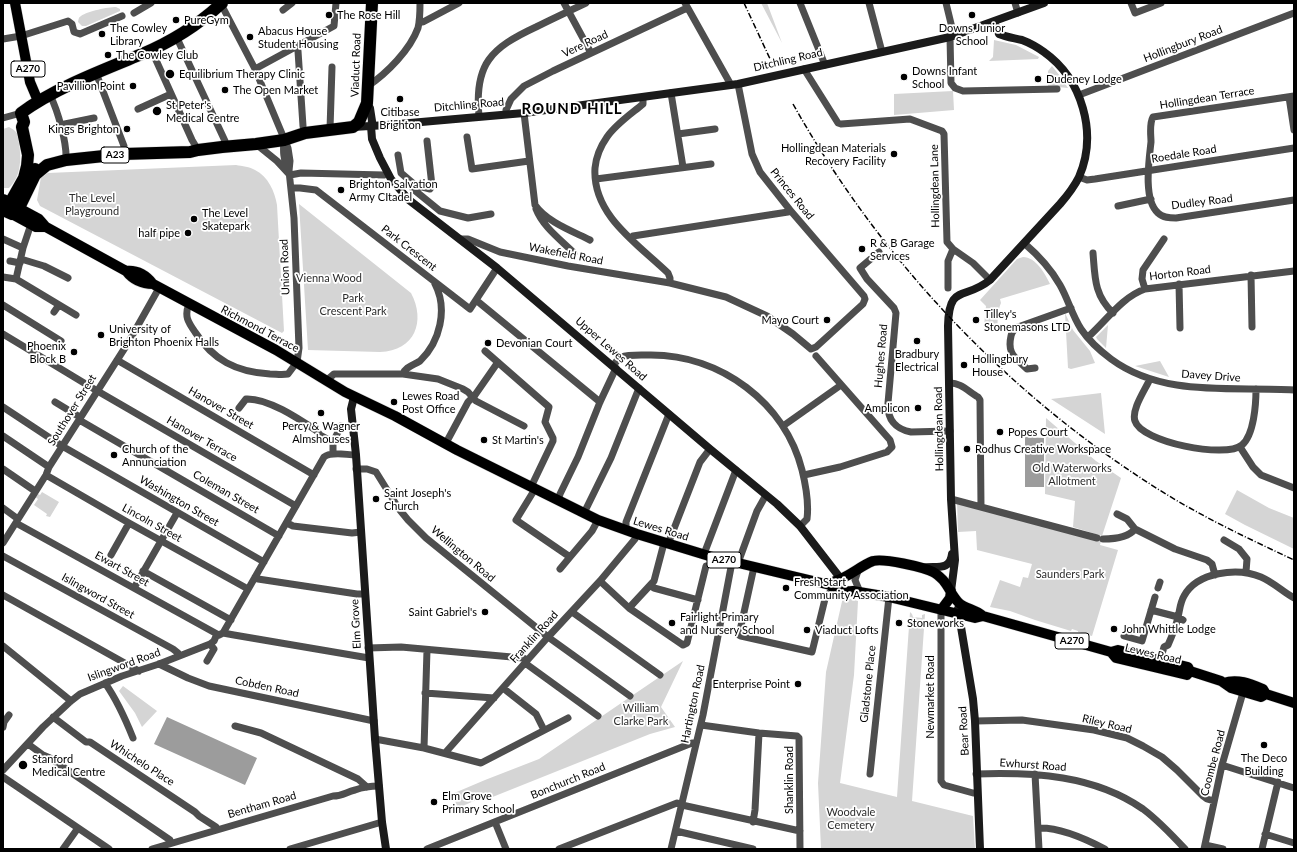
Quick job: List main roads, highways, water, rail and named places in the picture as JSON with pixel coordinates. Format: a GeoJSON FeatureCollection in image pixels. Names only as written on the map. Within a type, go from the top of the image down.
{"type":"FeatureCollection","features":[{"type":"Feature","properties":{"kind":"highway"},"geometry":{"type":"LineString","coordinates":[[10,208],[24,178],[27,166],[28,152],[22,127],[23,118],[38,101],[176,36],[197,23],[222,3]]}},
{"type":"Feature","properties":{"kind":"highway","name":"Viaduct Road"},"geometry":{"type":"LineString","coordinates":[[353,127],[359,122],[367,103],[372,78],[372,3]]}},
{"type":"Feature","properties":{"kind":"highway"},"geometry":{"type":"LineString","coordinates":[[23,118],[28,127],[34,154],[36,175]]}},
{"type":"Feature","properties":{"kind":"highway","name":"Ditchling Road"},"geometry":{"type":"LineString","coordinates":[[36,175],[47,165],[66,160],[123,154],[190,152],[225,146],[284,140],[305,133],[353,127]]}},
{"type":"Feature","properties":{"kind":"highway","name":"A23"},"geometry":{"type":"LineString","coordinates":[[10,208],[36,175]]}},
{"type":"Feature","properties":{"kind":"main road","name":"A270"},"geometry":{"type":"LineString","coordinates":[[18,4],[21,36],[30,82],[38,101]]}},
{"type":"Feature","properties":{"kind":"main road","name":"Richmond Terrace"},"geometry":{"type":"LineString","coordinates":[[10,208],[36,227],[46,227]]}},
{"type":"Feature","properties":{"kind":"main road","name":"Richmond Terrace"},"geometry":{"type":"LineString","coordinates":[[10,208],[39,219],[46,227],[126,271],[134,270],[148,278],[156,286],[297,362],[354,398],[415,426],[494,468]]}},
{"type":"Feature","properties":{"kind":"main road","name":"Lewes Road"},"geometry":{"type":"LineString","coordinates":[[494,468],[533,486],[558,501],[598,520],[666,543],[735,563],[848,592],[850,587],[975,618],[983,616]]}},
{"type":"Feature","properties":{"kind":"main road"},"geometry":{"type":"LineString","coordinates":[[833,587],[835,581],[850,587],[859,568],[867,564],[879,560],[896,562],[921,568],[936,574],[942,579],[951,591],[950,598],[941,610]]}},
{"type":"Feature","properties":{"kind":"main road","name":"Lewes Road"},"geometry":{"type":"LineString","coordinates":[[951,591],[957,601],[983,616],[1111,652],[1116,658],[1163,662],[1188,667],[1190,671],[1224,683],[1232,680],[1245,688],[1264,689],[1266,694],[1294,703]]}},
{"type":"Feature","properties":{"kind":"railway"},"geometry":{"type":"LineString","coordinates":[[744,3],[771,61]]}},
{"type":"Feature","properties":{"kind":"railway"},"geometry":{"type":"LineString","coordinates":[[793,104],[827,160],[864,215],[948,316],[995,362],[1044,406],[1096,447],[1150,484],[1203,515],[1294,560]]}},
{"type":"Feature","properties":{"kind":"place","name":"The Rose Hill"},"geometry":{"type":"Point","coordinates":[329,15]}},
{"type":"Feature","properties":{"kind":"place","name":"Downs Junior School"},"geometry":{"type":"Point","coordinates":[972,15]}},
{"type":"Feature","properties":{"kind":"place","name":"PureGym"},"geometry":{"type":"Point","coordinates":[176,20]}},
{"type":"Feature","properties":{"kind":"place","name":"The Cowley Library"},"geometry":{"type":"Point","coordinates":[102,34]}},
{"type":"Feature","properties":{"kind":"place","name":"Abacus House Student Housing"},"geometry":{"type":"Point","coordinates":[250,37]}},
{"type":"Feature","properties":{"kind":"place","name":"The Cowley Club"},"geometry":{"type":"Point","coordinates":[108,55]}},
{"type":"Feature","properties":{"kind":"place","name":"Equilibrium Therapy Clinic"},"geometry":{"type":"Point","coordinates":[170,74]}},
{"type":"Feature","properties":{"kind":"place","name":"Downs Infant School"},"geometry":{"type":"Point","coordinates":[904,77]}},
{"type":"Feature","properties":{"kind":"place","name":"Dudeney Lodge"},"geometry":{"type":"Point","coordinates":[1038,79]}},
{"type":"Feature","properties":{"kind":"place","name":"Pavillion Point"},"geometry":{"type":"Point","coordinates":[133,86]}},
{"type":"Feature","properties":{"kind":"place","name":"The Open Market"},"geometry":{"type":"Point","coordinates":[225,90]}},
{"type":"Feature","properties":{"kind":"place","name":"Citibase Brighton"},"geometry":{"type":"Point","coordinates":[400,99]}},
{"type":"Feature","properties":{"kind":"place","name":"St Peter's Medical Centre"},"geometry":{"type":"Point","coordinates":[157,111]}},
{"type":"Feature","properties":{"kind":"place","name":"Kings Brighton"},"geometry":{"type":"Point","coordinates":[127,129]}},
{"type":"Feature","properties":{"kind":"place","name":"Hollingdean Materials Recovery Facility"},"geometry":{"type":"Point","coordinates":[894,154]}},
{"type":"Feature","properties":{"kind":"place","name":"Brighton Salvation Army CItadel"},"geometry":{"type":"Point","coordinates":[341,190]}},
{"type":"Feature","properties":{"kind":"place","name":"The Level Skatepark"},"geometry":{"type":"Point","coordinates":[194,219]}},
{"type":"Feature","properties":{"kind":"place","name":"half pipe"},"geometry":{"type":"Point","coordinates":[188,233]}},
{"type":"Feature","properties":{"kind":"place","name":"R & B Garage Services"},"geometry":{"type":"Point","coordinates":[862,249]}},
{"type":"Feature","properties":{"kind":"place","name":"Mayo Court"},"geometry":{"type":"Point","coordinates":[827,320]}},
{"type":"Feature","properties":{"kind":"place","name":"Tilley's Stonemasons LTD"},"geometry":{"type":"Point","coordinates":[976,320]}},
{"type":"Feature","properties":{"kind":"place","name":"University of Brighton Phoenix Halls"},"geometry":{"type":"Point","coordinates":[101,335]}},
{"type":"Feature","properties":{"kind":"place","name":"Bradbury Electrical"},"geometry":{"type":"Point","coordinates":[917,341]}},
{"type":"Feature","properties":{"kind":"place","name":"Devonian Court"},"geometry":{"type":"Point","coordinates":[488,343]}},
{"type":"Feature","properties":{"kind":"place","name":"Phoenix Block B"},"geometry":{"type":"Point","coordinates":[74,352]}},
{"type":"Feature","properties":{"kind":"place","name":"Hollingbury House"},"geometry":{"type":"Point","coordinates":[964,365]}},
{"type":"Feature","properties":{"kind":"place","name":"Lewes Road Post Office"},"geometry":{"type":"Point","coordinates":[394,402]}},
{"type":"Feature","properties":{"kind":"place","name":"Amplicon"},"geometry":{"type":"Point","coordinates":[918,408]}},
{"type":"Feature","properties":{"kind":"place","name":"Percy & Wagner Almshouses"},"geometry":{"type":"Point","coordinates":[321,413]}},
{"type":"Feature","properties":{"kind":"place","name":"Popes Court"},"geometry":{"type":"Point","coordinates":[1000,432]}},
{"type":"Feature","properties":{"kind":"place","name":"St Martin's"},"geometry":{"type":"Point","coordinates":[484,440]}},
{"type":"Feature","properties":{"kind":"place","name":"Rodhus Creative Workspace"},"geometry":{"type":"Point","coordinates":[967,449]}},
{"type":"Feature","properties":{"kind":"place","name":"Church of the Annunciation"},"geometry":{"type":"Point","coordinates":[114,455]}},
{"type":"Feature","properties":{"kind":"place","name":"Saint Joseph's Church"},"geometry":{"type":"Point","coordinates":[376,499]}},
{"type":"Feature","properties":{"kind":"place","name":"Fresh Start Community Association"},"geometry":{"type":"Point","coordinates":[786,588]}},
{"type":"Feature","properties":{"kind":"place","name":"Saint Gabriel's"},"geometry":{"type":"Point","coordinates":[485,612]}},
{"type":"Feature","properties":{"kind":"place","name":"Fairlight Primary and Nursery School"},"geometry":{"type":"Point","coordinates":[672,623]}},
{"type":"Feature","properties":{"kind":"place","name":"Stoneworks"},"geometry":{"type":"Point","coordinates":[899,623]}},
{"type":"Feature","properties":{"kind":"place","name":"John Whittle Lodge"},"geometry":{"type":"Point","coordinates":[1114,629]}},
{"type":"Feature","properties":{"kind":"place","name":"Viaduct Lofts"},"geometry":{"type":"Point","coordinates":[807,630]}},
{"type":"Feature","properties":{"kind":"place","name":"Enterprise Point"},"geometry":{"type":"Point","coordinates":[798,684]}},
{"type":"Feature","properties":{"kind":"place","name":"The Deco Building"},"geometry":{"type":"Point","coordinates":[1264,745]}},
{"type":"Feature","properties":{"kind":"place","name":"Stanford Medical Centre"},"geometry":{"type":"Point","coordinates":[23,765]}},
{"type":"Feature","properties":{"kind":"place","name":"Elm Grove Primary School"},"geometry":{"type":"Point","coordinates":[434,802]}},
{"type":"Feature","properties":{"kind":"district","name":"ROUND HILL"},"geometry":{"type":"Point","coordinates":[572,109]}},
{"type":"Feature","properties":{"kind":"park label","name":"The Level Playground"},"geometry":{"type":"Point","coordinates":[92,204]}},
{"type":"Feature","properties":{"kind":"park label","name":"Vienna Wood"},"geometry":{"type":"Point","coordinates":[329,278]}},
{"type":"Feature","properties":{"kind":"park label","name":"Park Crescent Park"},"geometry":{"type":"Point","coordinates":[353,304]}},
{"type":"Feature","properties":{"kind":"park label","name":"Old Waterworks Allotment"},"geometry":{"type":"Point","coordinates":[1072,474]}},
{"type":"Feature","properties":{"kind":"park label","name":"Saunders Park"},"geometry":{"type":"Point","coordinates":[1070,574]}},
{"type":"Feature","properties":{"kind":"park label","name":"William Clarke Park"},"geometry":{"type":"Point","coordinates":[641,714]}},
{"type":"Feature","properties":{"kind":"park label","name":"Woodvale Cemetery"},"geometry":{"type":"Point","coordinates":[851,818]}}]}
